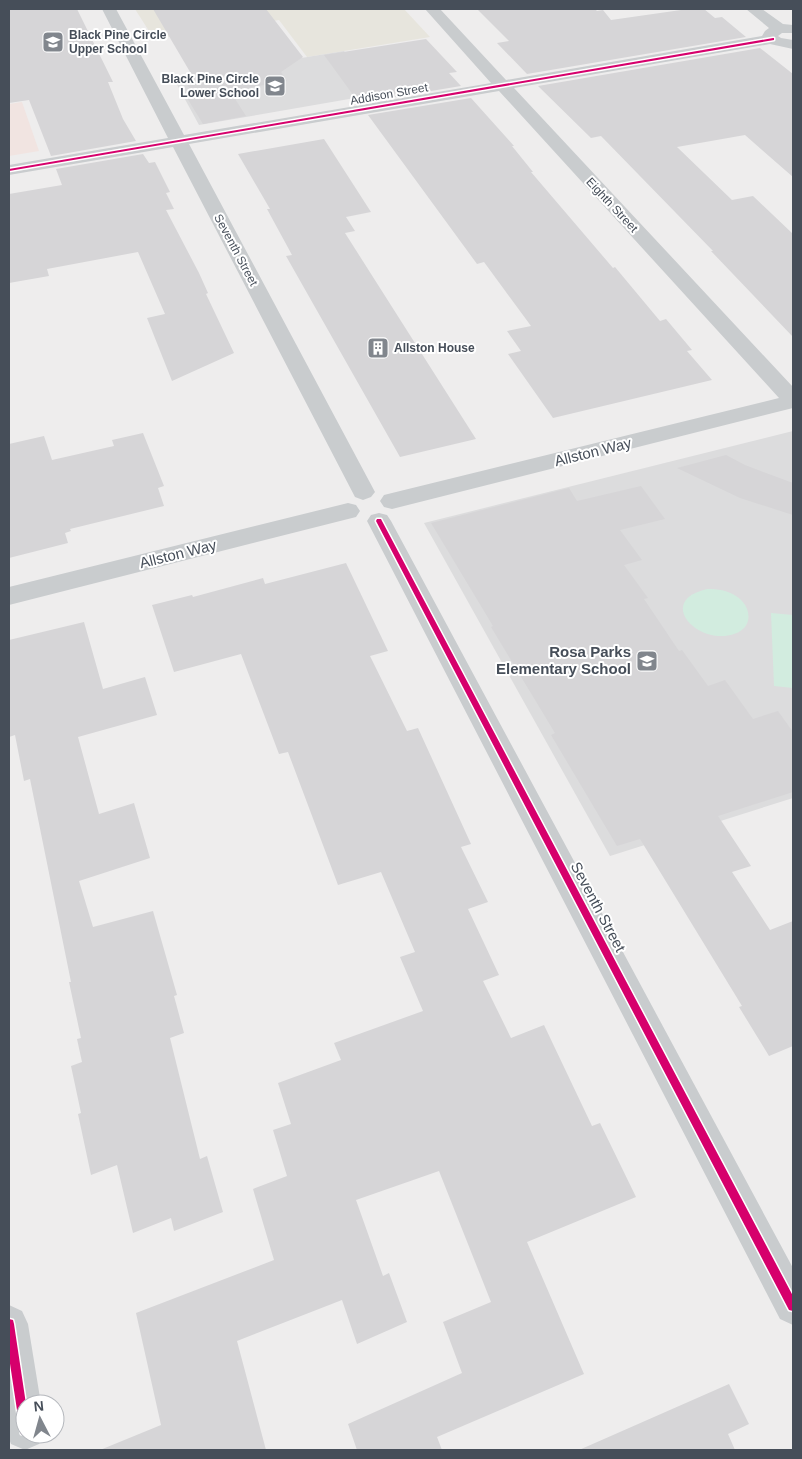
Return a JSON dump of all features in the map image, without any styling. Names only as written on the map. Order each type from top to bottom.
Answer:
[{"type":"street","name":"Seventh Street","points":[[109,9],[363,492]]},
{"type":"street","name":"Eighth Street","points":[[432,9],[793,401]]},
{"type":"street","points":[[753,9],[782,32],[793,44]]},
{"type":"street","name":"Addison Street","points":[[9,170],[502,86],[782,32]]},
{"type":"street","name":"Allston Way","points":[[385,511],[793,401]]},
{"type":"street","points":[[363,492],[380,492],[385,511],[360,521],[352,517],[347,506],[350,500],[363,492]]},
{"type":"street","name":"Allston Way","points":[[9,596],[348,511]]},
{"type":"street","name":"Seventh Street","points":[[385,511],[793,1306]]},
{"type":"street","points":[[9,1324],[20,1394]]},
{"type":"shaded area","points":[[135,9],[404,9],[430,37],[307,57],[279,20],[154,39]]},
{"type":"shaded area","name":"Black Pine Circle Lower School","points":[[344,51],[378,94],[199,125],[174,79]]},
{"type":"shaded area","points":[[22,102],[39,151],[9,156],[9,104]]},
{"type":"shaded area","name":"Rosa Parks Elementary School","points":[[793,431],[793,798],[610,856],[424,523]]},
{"type":"green space","points":[[707,589],[726,591],[741,600],[749,616],[745,627],[734,634],[720,636],[707,634],[696,628],[688,620],[683,612],[684,603],[692,595]]},
{"type":"green space","points":[[771,613],[793,615],[793,688],[774,686]]},
{"type":"building","points":[[9,9],[77,9],[113,82],[108,82],[123,119],[136,141],[51,156],[29,100],[9,103]]},
{"type":"building","points":[[153,9],[266,9],[303,57],[281,72],[287,81],[230,91],[246,116],[203,124],[187,98],[194,96],[183,78],[193,77]]},
{"type":"building","points":[[477,9],[595,9],[597,11],[603,10],[611,20],[688,9],[704,9],[715,18],[722,17],[746,37],[527,74],[497,43],[509,41]]},
{"type":"building","points":[[426,39],[457,72],[449,73],[461,86],[359,103],[324,55]]},
{"type":"building","points":[[760,48],[793,74],[793,177],[745,135],[677,147],[732,200],[753,196],[793,234],[793,337],[711,251],[713,251],[601,136],[591,138],[538,86]]},
{"type":"building","points":[[471,98],[514,146],[512,146],[533,172],[531,172],[613,268],[615,267],[660,321],[666,319],[692,350],[687,351],[712,380],[553,418],[508,354],[521,351],[507,331],[531,326],[484,262],[477,264],[368,115]]},
{"type":"building","name":"Allston House","points":[[324,139],[371,212],[346,217],[355,231],[345,233],[476,439],[400,457],[286,256],[292,255],[267,209],[270,209],[238,154]]},
{"type":"building","points":[[143,154],[149,163],[155,162],[170,192],[166,193],[174,209],[166,210],[199,273],[208,293],[206,294],[234,353],[172,381],[147,318],[165,314],[138,252],[47,269],[49,276],[9,283],[9,194],[62,185],[56,169]]},
{"type":"building","points":[[143,433],[164,486],[158,488],[164,506],[70,529],[71,531],[65,533],[68,543],[9,558],[9,444],[44,436],[52,460],[114,446],[112,440]]},
{"type":"building","points":[[726,455],[745,465],[793,483],[793,515],[740,498],[677,468]]},
{"type":"building","name":"Rosa Parks Elementary School","points":[[641,486],[665,519],[620,530],[642,560],[624,565],[648,598],[644,599],[679,651],[682,650],[708,686],[725,680],[753,719],[778,711],[793,732],[793,792],[718,816],[751,866],[732,872],[770,930],[793,921],[793,1046],[769,1056],[739,1007],[742,1006],[640,839],[617,846],[551,735],[555,733],[431,523],[569,488],[577,501]]},
{"type":"building","points":[[346,563],[388,651],[370,656],[407,731],[418,728],[471,844],[461,847],[488,902],[468,909],[499,975],[483,981],[511,1038],[544,1025],[592,1126],[600,1123],[636,1197],[527,1242],[584,1374],[437,1437],[442,1450],[357,1450],[348,1424],[462,1373],[443,1322],[491,1302],[439,1171],[356,1200],[383,1276],[389,1273],[407,1322],[357,1344],[342,1300],[237,1341],[266,1450],[100,1450],[161,1425],[136,1313],[274,1260],[253,1189],[287,1176],[273,1130],[291,1124],[278,1083],[341,1060],[334,1043],[423,1011],[400,957],[415,952],[381,872],[338,885],[288,752],[279,754],[241,654],[174,672],[152,605],[192,595],[193,597],[263,578],[265,584]]},
{"type":"building","points":[[84,622],[103,689],[145,677],[157,715],[78,737],[99,814],[134,803],[150,858],[79,881],[93,927],[153,911],[177,995],[174,996],[184,1033],[170,1038],[200,1159],[207,1156],[223,1212],[174,1231],[171,1218],[133,1233],[117,1165],[91,1175],[78,1114],[81,1113],[71,1066],[82,1062],[77,1039],[81,1038],[69,982],[71,982],[30,779],[24,781],[15,735],[9,737],[9,640]]},
{"type":"building","points":[[729,1384],[749,1424],[728,1434],[735,1450],[579,1450]]},
{"type":"cycle path","points":[[9,170],[773,39]]},
{"type":"cycle path","points":[[379,521],[793,1306]]},
{"type":"cycle path","points":[[9,1324],[20,1394]]},
{"type":"place","name":"Black Pine Circle Upper School","points":[[53,42]]},
{"type":"place","name":"Black Pine Circle Lower School","points":[[275,86]]},
{"type":"place","name":"Allston House","points":[[378,348]]},
{"type":"place","name":"Rosa Parks Elementary School","points":[[647,661]]}]
